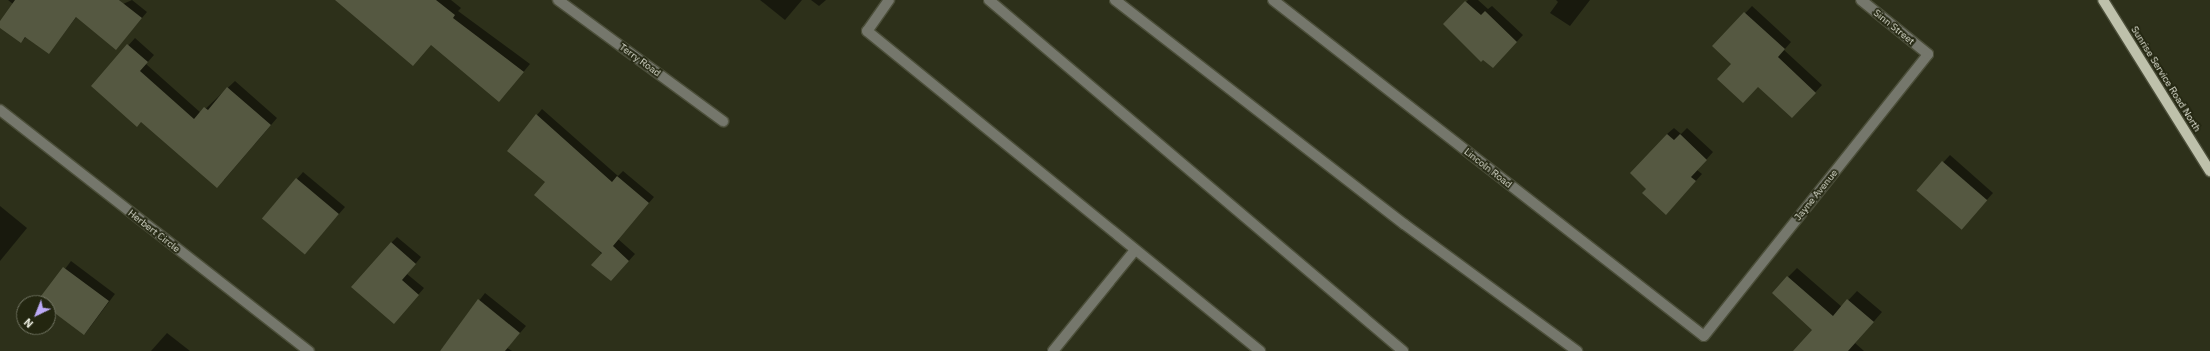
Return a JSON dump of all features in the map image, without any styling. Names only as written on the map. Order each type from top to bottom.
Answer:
[{"type":"main road","name":"Sunrise Service Road North","points":[[2102,0],[2210,171]]},
{"type":"street","name":"Terry Road","points":[[558,0],[722,121]]},
{"type":"street","points":[[889,0],[867,31],[1260,351]]},
{"type":"street","points":[[989,0],[1402,351]]},
{"type":"street","points":[[1115,0],[1404,224],[1576,351]]},
{"type":"street","name":"Lincoln Road","points":[[1273,0],[1704,336]]},
{"type":"street","name":"Sinn Street","points":[[1861,0],[1928,54]]},
{"type":"street","name":"Jayne Avenue","points":[[1704,336],[1928,54]]},
{"type":"street","name":"Herbert Circle","points":[[0,110],[309,351]]},
{"type":"street","points":[[1053,351],[1135,250]]},
{"type":"building","points":[[15,0],[119,0],[142,18],[116,50],[76,17],[49,54],[25,37],[21,43],[0,28],[0,21]]},
{"type":"building","points":[[335,0],[436,0],[455,15],[453,18],[524,72],[499,102],[431,45],[413,66]]},
{"type":"building","points":[[1465,1],[1481,15],[1485,11],[1517,42],[1493,68],[1483,60],[1481,62],[1443,24]]},
{"type":"building","points":[[1744,12],[1785,49],[1778,57],[1816,93],[1792,118],[1758,87],[1743,103],[1717,79],[1731,64],[1712,46]]},
{"type":"building","points":[[127,44],[148,62],[140,71],[194,119],[204,107],[208,110],[227,87],[271,125],[217,188],[141,122],[137,127],[91,86]]},
{"type":"building","points":[[536,114],[612,182],[617,176],[649,203],[613,246],[629,261],[611,281],[591,265],[602,253],[534,195],[545,182],[507,151]]},
{"type":"building","points":[[1667,134],[1674,140],[1680,134],[1707,160],[1691,177],[1696,181],[1666,215],[1642,193],[1646,189],[1630,173]]},
{"type":"building","points":[[1942,161],[1987,200],[1962,230],[1916,190]]},
{"type":"building","points":[[296,178],[339,214],[305,255],[262,219]]},
{"type":"building","points":[[391,242],[416,264],[402,280],[419,295],[394,324],[351,287]]},
{"type":"building","points":[[63,267],[109,301],[84,335],[56,314],[56,295],[42,295]]},
{"type":"building","points":[[1787,276],[1833,316],[1847,299],[1874,322],[1848,351],[1793,351],[1812,330],[1772,293]]},
{"type":"building","points":[[478,299],[520,333],[505,351],[440,351]]}]
